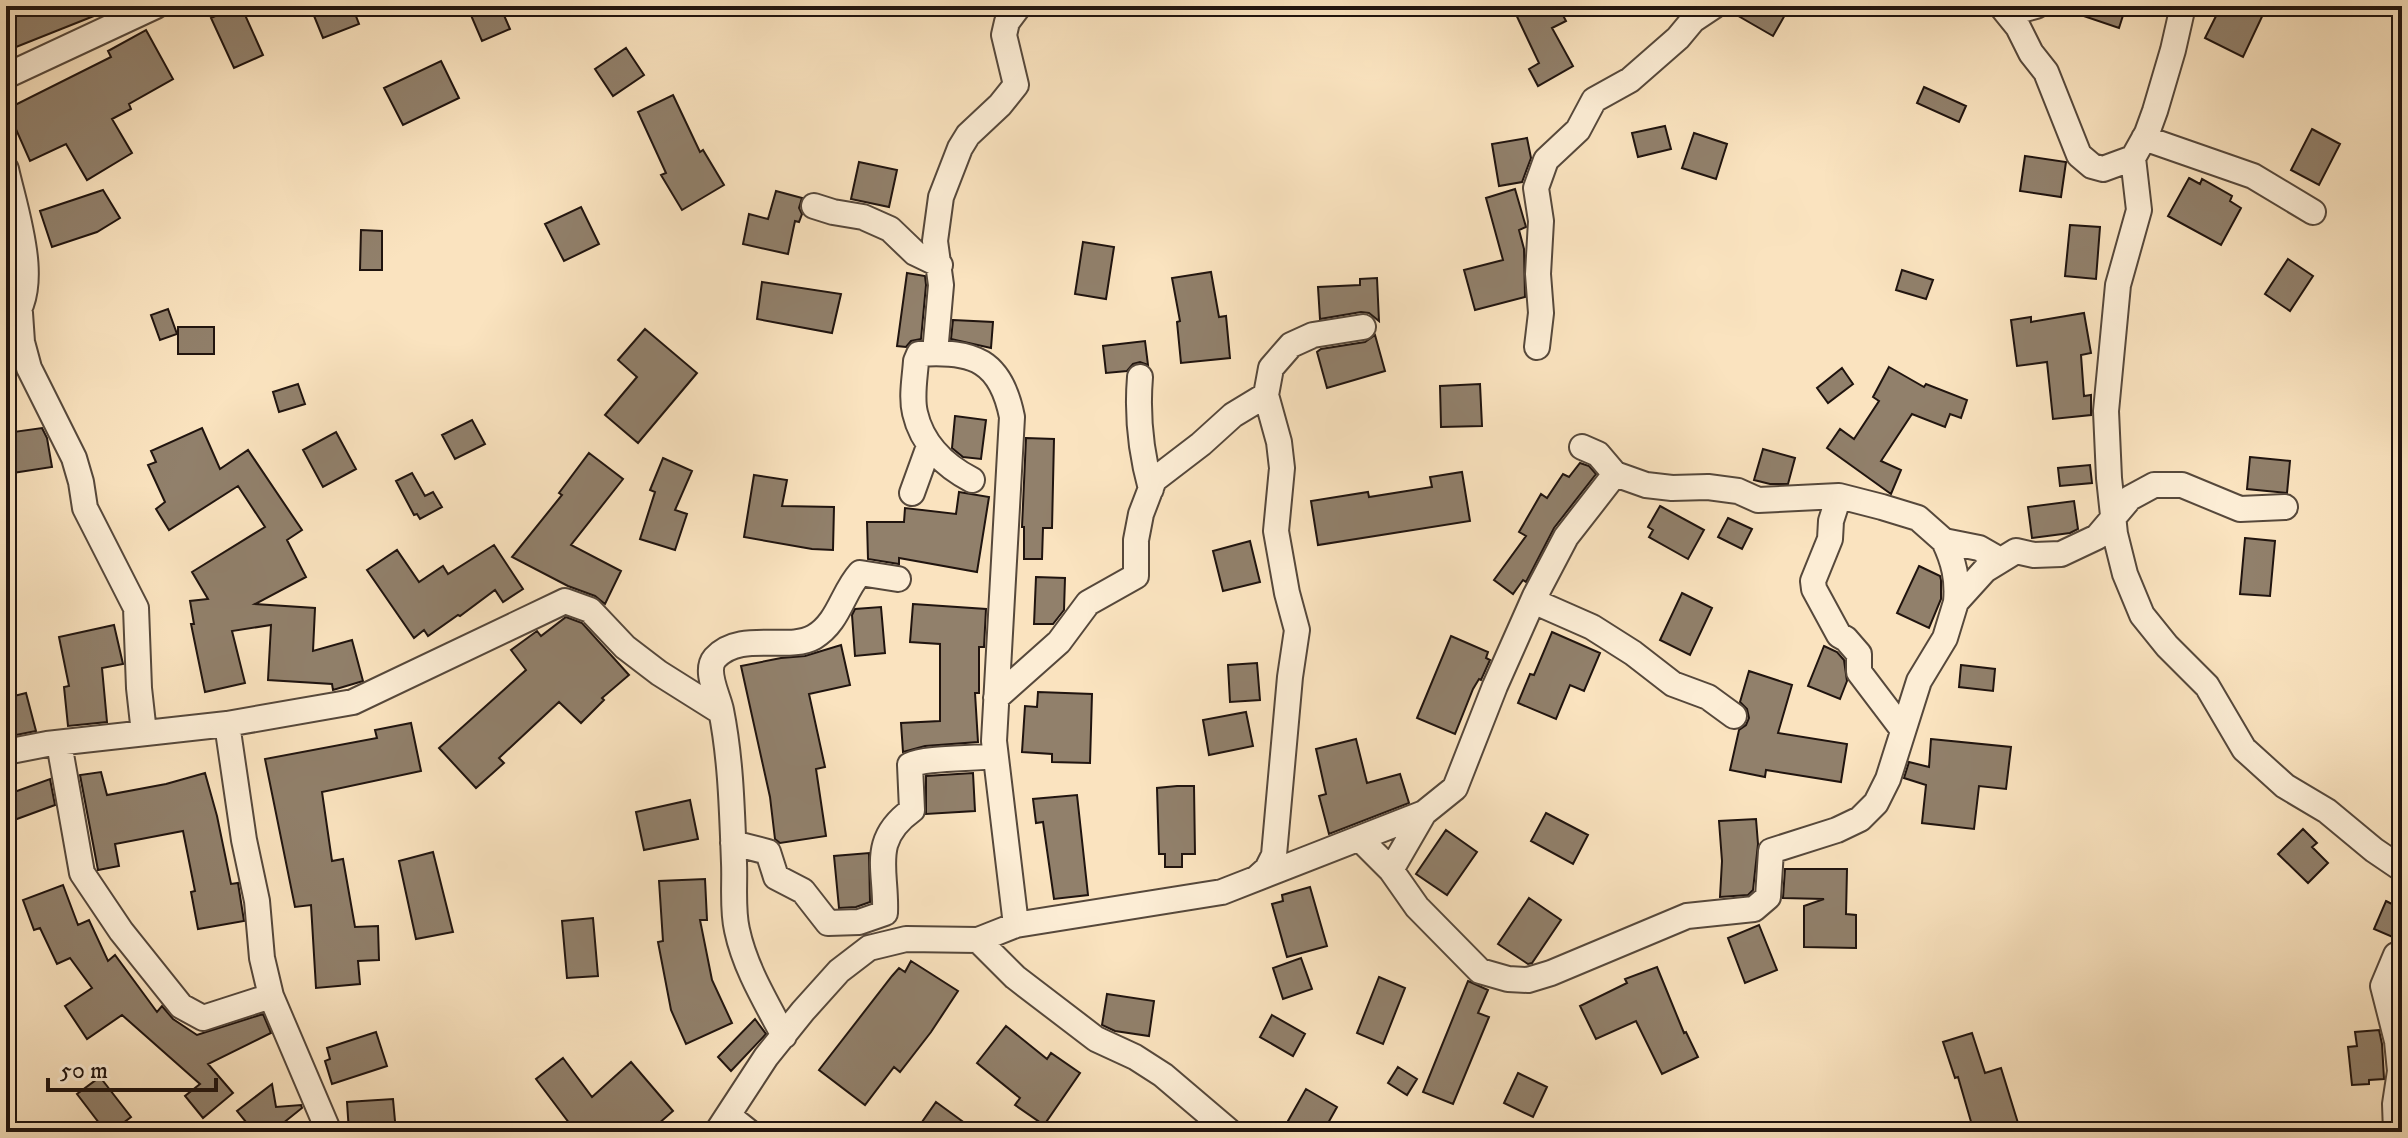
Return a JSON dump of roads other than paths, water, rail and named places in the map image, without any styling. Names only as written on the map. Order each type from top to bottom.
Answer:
[{"type":"street","points":[[6,76],[156,6]]},
{"type":"street","points":[[935,353],[941,285],[935,241],[941,197],[968,135],[1016,85],[1004,35],[1007,22],[1019,6]]},
{"type":"street","points":[[1537,347],[1541,313],[1538,274],[1541,221],[1536,188],[1546,160],[1578,130],[1594,100],[1630,80],[1678,38],[1693,20],[1714,6]]},
{"type":"street","points":[[2003,6],[2014,12],[2045,8]]},
{"type":"street","points":[[2003,6],[2046,72],[2079,155],[2092,166],[2103,169],[2138,148],[2253,176],[2313,212]]},
{"type":"street","points":[[2183,6],[2173,50],[2138,148],[2139,210],[2118,285],[2106,411],[2113,518],[2125,574],[2142,615],[2167,646],[2207,686],[2244,749],[2285,786],[2327,811],[2402,869]]},
{"type":"street","points":[[6,169],[24,242],[24,283],[13,320],[29,368],[74,458],[85,508],[136,608],[144,733]]},
{"type":"street","points":[[814,206],[863,217],[890,229],[915,253],[940,265]]},
{"type":"street","points":[[1257,878],[1267,869],[1274,855],[1297,630],[1276,531],[1282,468],[1279,442],[1266,395],[1271,368],[1291,345],[1313,335],[1363,327]]},
{"type":"street","points":[[972,480],[937,457],[915,413],[916,361],[919,354],[958,355],[986,364],[998,375],[1008,397],[1012,417],[995,756],[1016,925]]},
{"type":"street","points":[[1140,377],[1146,471],[1151,489]]},
{"type":"street","points":[[996,698],[1059,642],[1088,603],[1136,576],[1136,540],[1154,480],[1233,415],[1266,395]]},
{"type":"street","points":[[912,493],[929,446]]},
{"type":"street","points":[[1360,839],[1391,870],[1417,907],[1480,971],[1508,979],[1528,980],[1687,916],[1754,909],[1768,897],[1771,851],[1837,830],[1860,819],[1876,803],[1888,779],[1919,681],[1945,638],[1956,602],[1954,561],[1944,541],[1918,518],[1839,496],[1758,500],[1738,491],[1646,485],[1615,474],[1598,454],[1582,447]]},
{"type":"street","points":[[749,1132],[723,1124],[766,1057],[839,971],[869,948],[906,939],[978,940],[1016,925],[1222,892],[1424,813],[1455,788],[1533,601],[1566,537],[1615,474]]},
{"type":"street","points":[[1956,602],[1985,570],[2016,551],[2034,555],[2061,554],[2097,537],[2130,498],[2154,485],[2182,485],[2240,509],[2285,507]]},
{"type":"street","points":[[1839,496],[1831,521],[1830,539],[1813,581],[1814,589],[1839,635],[1859,654],[1859,672],[1903,730]]},
{"type":"street","points":[[1944,541],[1979,548],[2000,560]]},
{"type":"street","points":[[784,1036],[750,972],[736,928],[729,748],[710,672],[714,659],[731,646],[813,638],[834,618],[849,585],[860,573],[898,579]]},
{"type":"street","points":[[6,752],[227,724],[353,702],[565,601],[590,610],[625,647],[659,673],[721,712]]},
{"type":"street","points":[[1533,601],[1592,627],[1673,684],[1708,697],[1734,716]]},
{"type":"street","points":[[227,724],[244,840],[257,901],[262,958],[271,996],[329,1132]]},
{"type":"street","points":[[59,743],[82,873],[121,931],[181,1006],[203,1018],[271,996]]},
{"type":"street","points":[[733,843],[768,852],[776,877],[803,891],[828,923],[859,922],[885,913],[886,892],[881,861],[887,839],[899,819],[912,810],[910,765],[919,761],[995,756]]},
{"type":"street","points":[[1391,870],[1424,813]]},
{"type":"street","points":[[978,940],[1015,977],[1084,1030],[1163,1075],[1230,1132]]},
{"type":"street","points":[[2396,955],[2383,986],[2397,1041],[2400,1071],[2395,1104],[2396,1132]]}]
